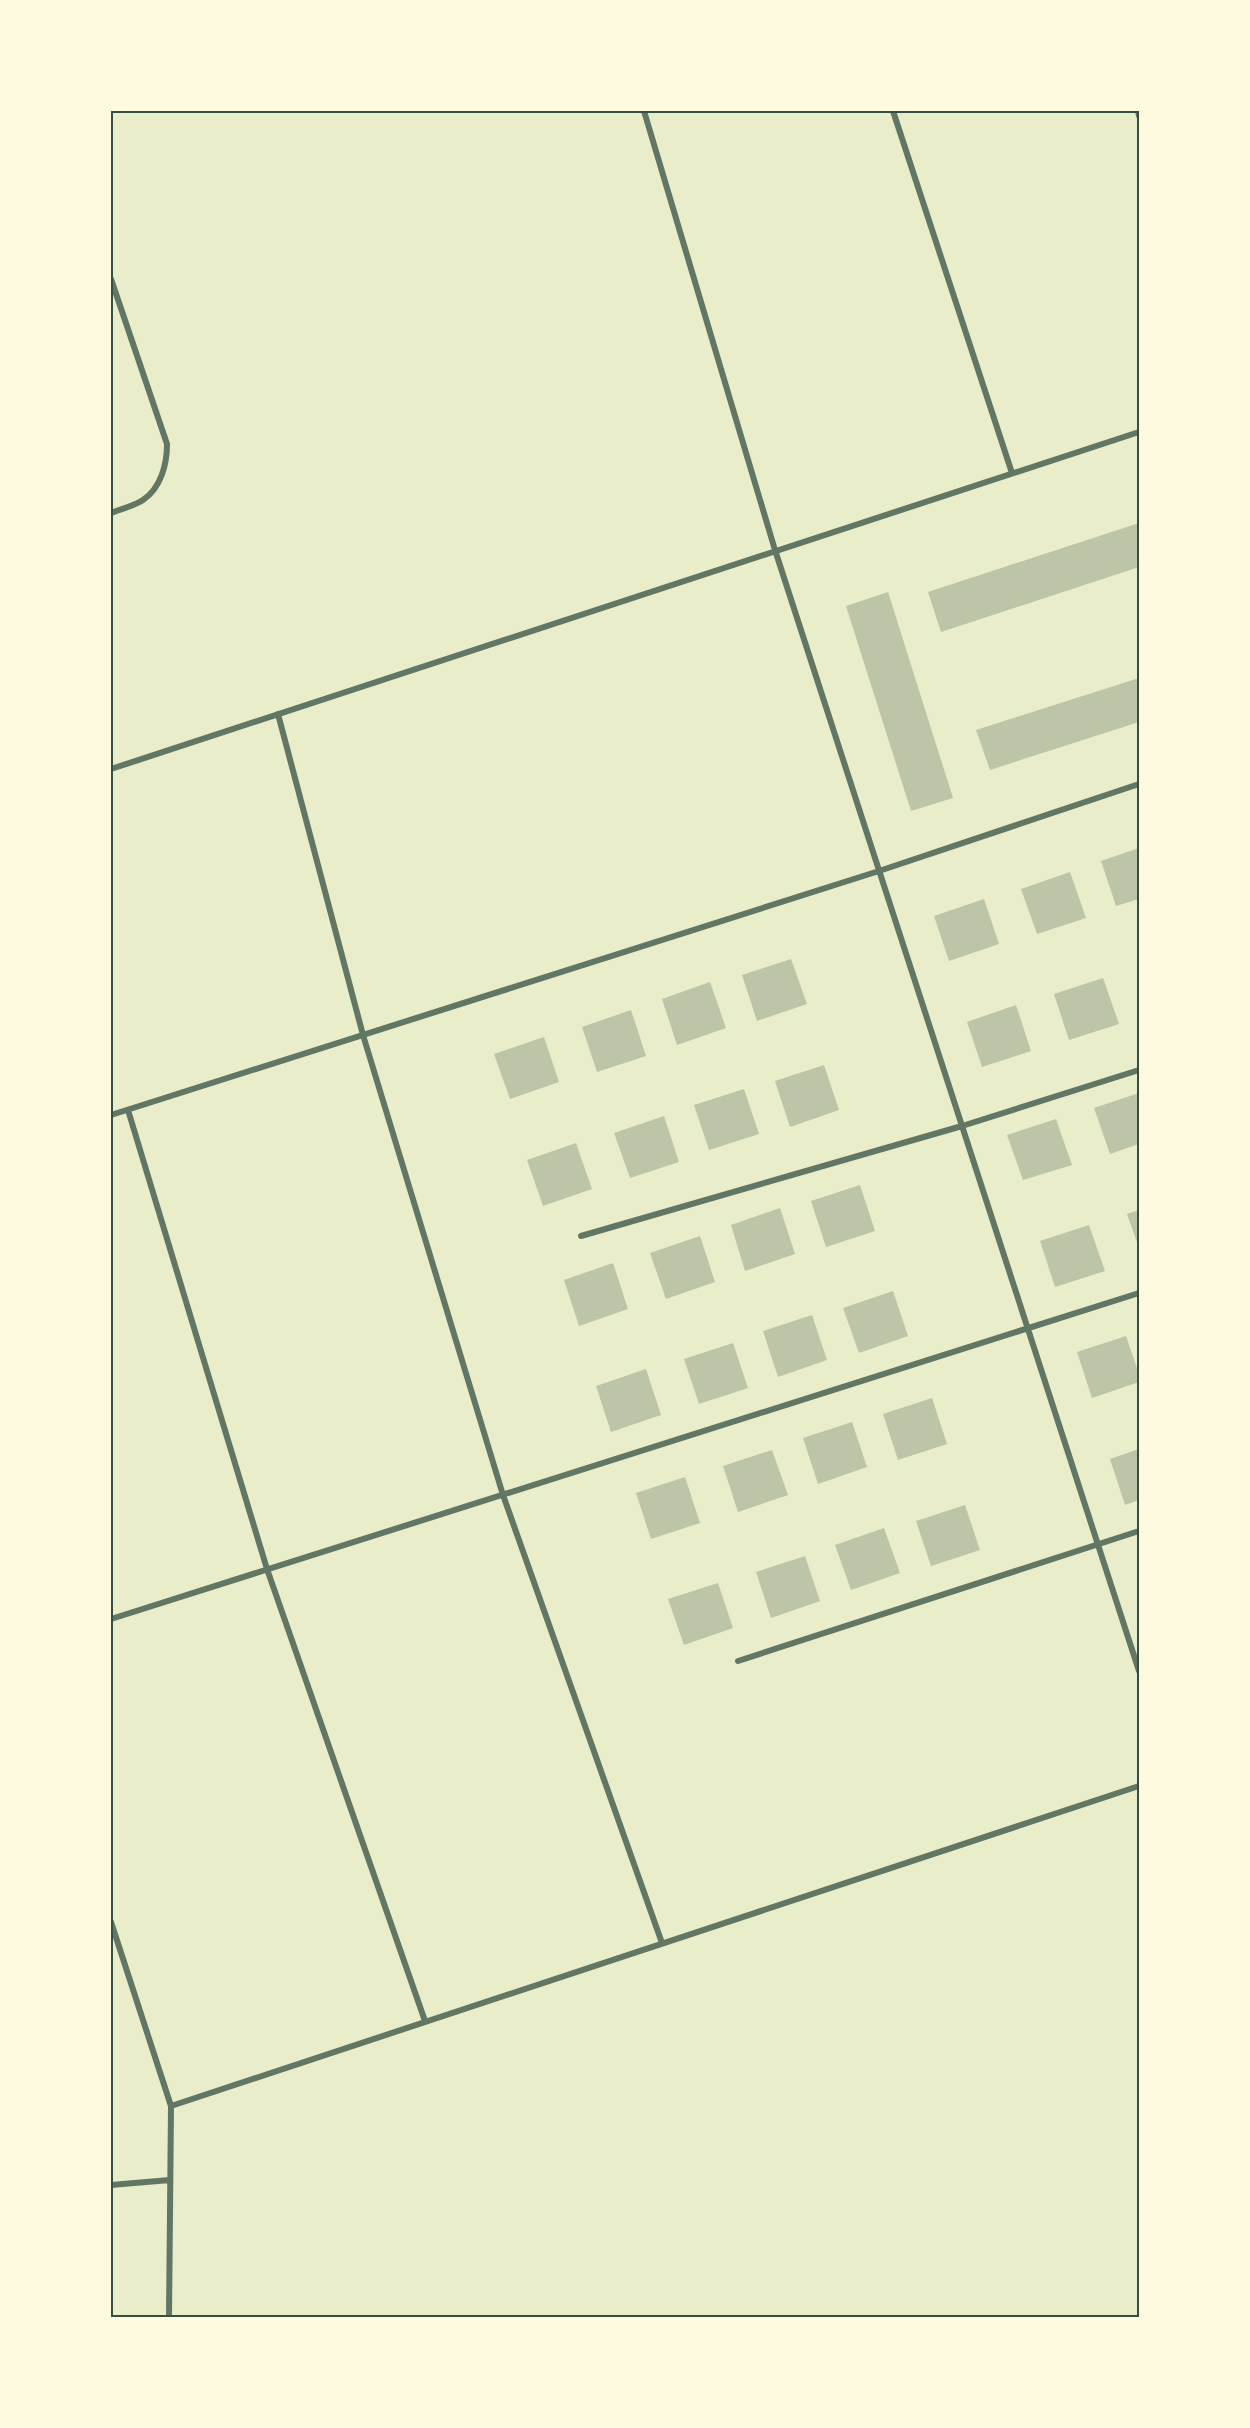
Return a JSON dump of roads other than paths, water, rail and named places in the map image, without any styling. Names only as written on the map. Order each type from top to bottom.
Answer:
[{"type":"street","points":[[644,111],[775,550],[1139,1671]]},
{"type":"street","points":[[893,111],[1012,473]]},
{"type":"street","points":[[1137,111],[1139,116]]},
{"type":"street","points":[[111,279],[167,444],[167,463],[157,484],[143,500],[111,513]]},
{"type":"street","points":[[111,769],[1139,432]]},
{"type":"street","points":[[278,714],[363,1035],[503,1495],[662,1943]]},
{"type":"street","points":[[111,1116],[879,871],[1139,784]]},
{"type":"street","points":[[581,1236],[962,1126],[1139,1070]]},
{"type":"street","points":[[128,1110],[267,1569],[425,2021]]},
{"type":"street","points":[[111,1619],[1139,1293]]},
{"type":"street","points":[[738,1661],[1139,1531]]},
{"type":"street","points":[[171,2106],[1139,1785]]},
{"type":"street","points":[[111,1922],[171,2106],[169,2317]]},
{"type":"street","points":[[111,2185],[170,2180]]}]
